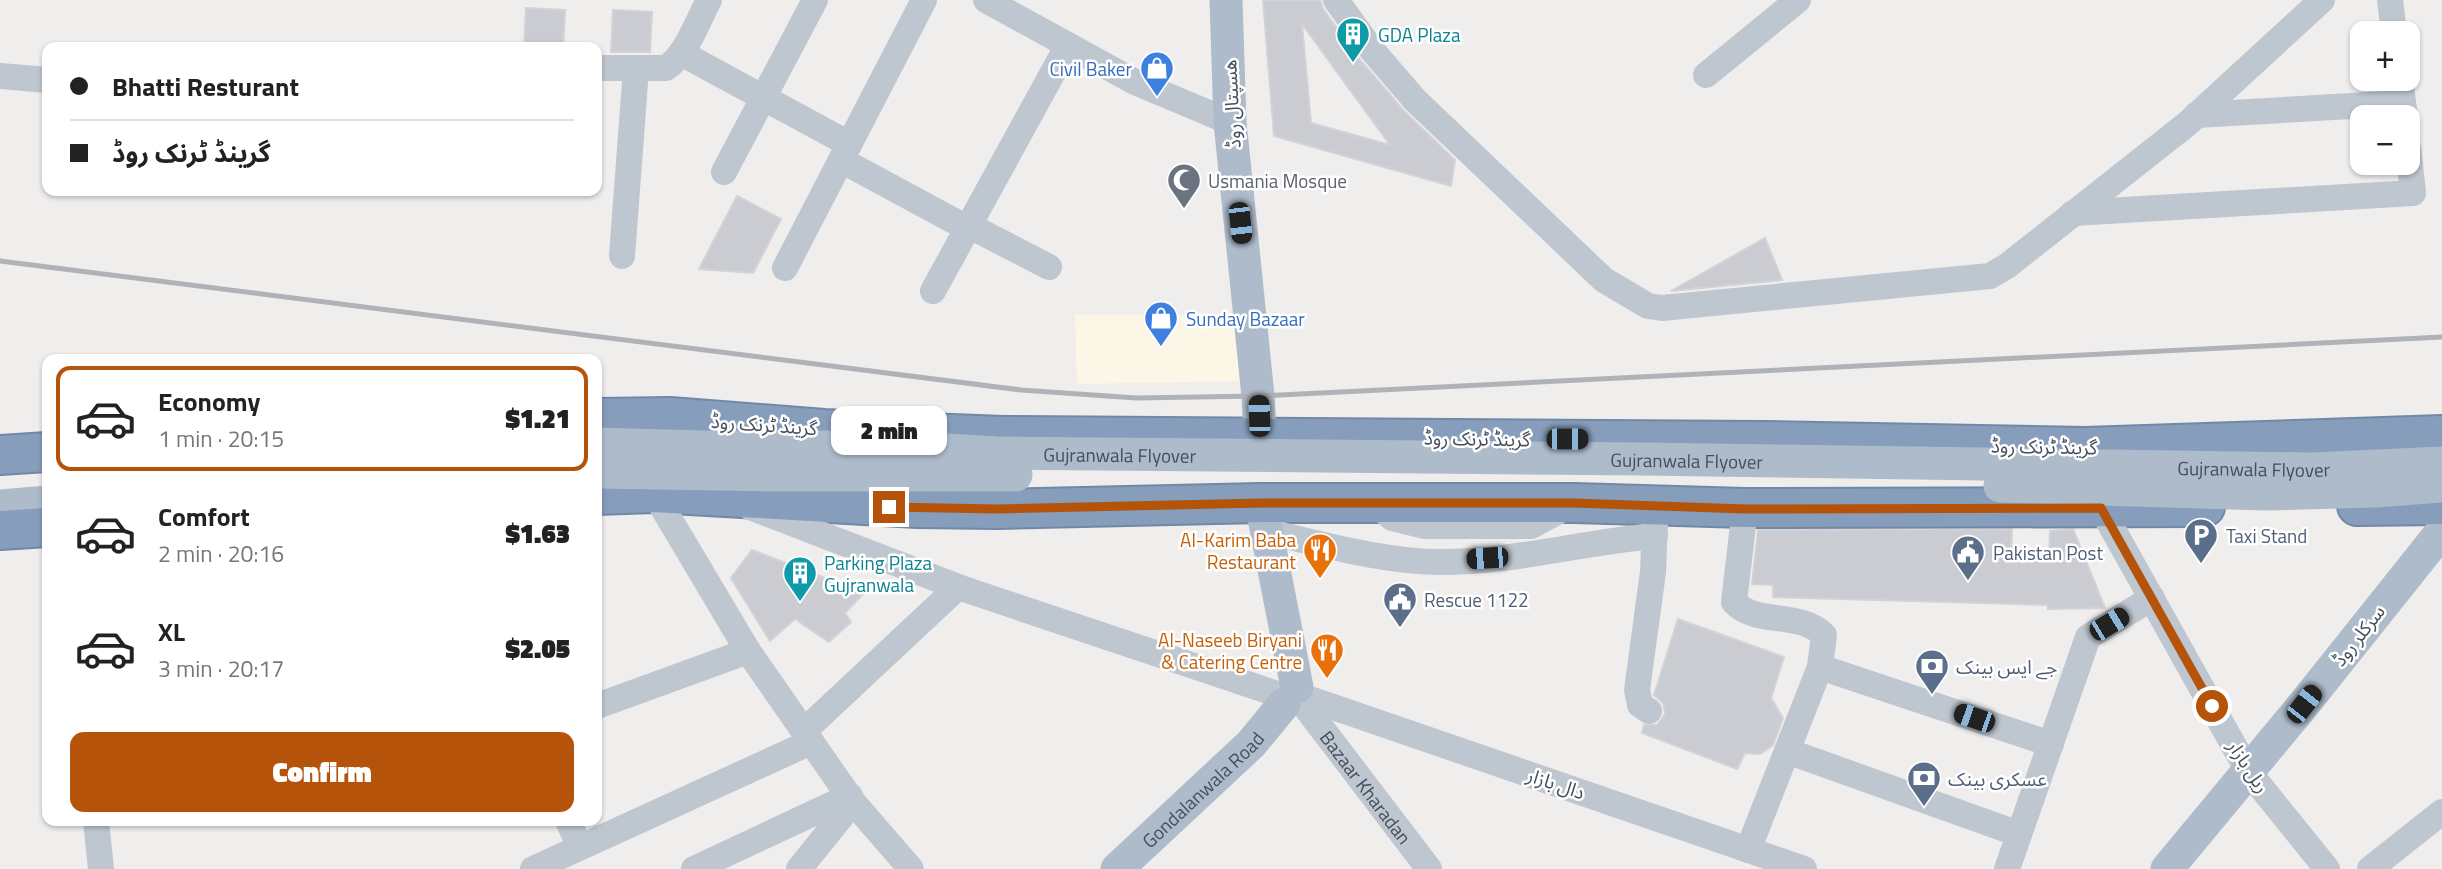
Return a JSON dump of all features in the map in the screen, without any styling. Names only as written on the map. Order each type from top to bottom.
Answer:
[{"type":"highway","name":"گرینڈ ٹرنک روڈ","points":[[602,418],[670,417],[824,429],[1003,436],[1567,439],[2085,447],[2442,435]]},
{"type":"highway","points":[[997,509],[1003,436]]},
{"type":"highway","points":[[1567,439],[1574,503]]},
{"type":"highway","points":[[0,455],[42,452]]},
{"type":"highway","points":[[602,495],[654,493],[917,508],[1265,517],[1377,505],[1574,503],[1655,521],[1745,509],[2442,505]]},
{"type":"highway","points":[[0,530],[42,527]]},
{"type":"main road","name":"ھسپتال روڈ","points":[[1226,0],[1230,122],[1260,436]]},
{"type":"main road","name":"Gujranwala Flyover","points":[[602,444],[897,447],[998,453],[1642,458],[2312,469],[2442,463]]},
{"type":"main road","name":"Gujranwala Flyover","points":[[602,472],[1870,482],[2266,494],[2442,486]]},
{"type":"main road","points":[[0,485],[42,481]]},
{"type":"main road","points":[[0,506],[42,502]]},
{"type":"main road","points":[[1265,517],[1296,700]]},
{"type":"main road","name":"سرکلر روڈ","points":[[2167,869],[2442,531]]},
{"type":"main road","name":"Gondalanwala Road","points":[[1117,869],[1296,700]]},
{"type":"main road","name":"Gondalanwala Road","points":[[1140,869],[1242,771],[1296,700]]},
{"type":"street","points":[[602,68],[666,68],[675,62],[681,53],[709,0]]},
{"type":"street","points":[[724,172],[815,0]]},
{"type":"street","points":[[785,268],[924,0]]},
{"type":"street","points":[[986,0],[1135,82],[1230,122]]},
{"type":"street","points":[[1336,0],[1372,50],[1415,100],[1604,280],[1648,306],[1662,308],[1990,276],[2196,115],[2322,0]]},
{"type":"street","points":[[1706,75],[1798,0]]},
{"type":"street","points":[[2390,0],[2393,21]]},
{"type":"street","points":[[933,291],[1068,45]]},
{"type":"street","points":[[681,53],[764,99],[968,227],[1049,267]]},
{"type":"street","points":[[622,256],[636,69]]},
{"type":"street","points":[[0,76],[42,80]]},
{"type":"street","points":[[2196,115],[2402,100]]},
{"type":"street","points":[[2073,213],[2413,193],[2411,175]]},
{"type":"street","points":[[654,493],[748,651],[851,799],[911,869]]},
{"type":"street","name":"دال بازار","points":[[724,498],[958,587],[1804,869]]},
{"type":"street","name":"ریل بازار","points":[[2101,508],[2248,771],[2327,869]]},
{"type":"street","points":[[1745,509],[1734,602],[1741,610],[1752,614],[1801,621],[1824,635],[1820,667],[1748,849]]},
{"type":"street","points":[[1265,517],[1357,553],[1436,562],[1538,554],[1623,538],[1655,521]]},
{"type":"street","points":[[1649,711],[1640,705],[1637,691],[1653,572],[1655,521]]},
{"type":"street","points":[[533,869],[808,736],[958,587]]},
{"type":"street","points":[[2007,869],[2088,637],[2152,598]]},
{"type":"street","points":[[602,704],[748,651]]},
{"type":"street","points":[[1820,667],[2051,744]]},
{"type":"street","name":"Bazaar Kharadan","points":[[1296,700],[1429,869]]},
{"type":"street","points":[[1787,751],[2019,834]]},
{"type":"street","points":[[694,869],[851,799]]},
{"type":"street","points":[[799,869],[851,799]]},
{"type":"street","points":[[2370,869],[2442,812]]},
{"type":"street","points":[[97,826],[101,869]]},
{"type":"street","points":[[570,826],[580,847]]},
{"type":"shaded area","name":"Sunday Bazaar","points":[[1075,315],[1245,315],[1248,381],[1077,384]]},
{"type":"building","name":"GDA Plaza","points":[[1263,0],[1320,0],[1323,9],[1360,60],[1404,111],[1455,160],[1451,186],[1274,136]],"holes":[[[1302,24],[1390,145],[1311,123]]]},
{"type":"building","points":[[526,8],[565,10],[563,42],[524,42]]},
{"type":"building","points":[[613,10],[652,12],[650,52],[611,52]]},
{"type":"building","points":[[737,196],[781,219],[753,273],[699,269]]},
{"type":"building","points":[[1765,238],[1782,280],[1671,291]]},
{"type":"building","points":[[2012,529],[2011,560],[2049,561],[2050,531],[2073,529],[2105,608],[2048,609],[2048,605],[1773,597],[1773,585],[1752,584],[1758,530]]},
{"type":"building","name":"Parking Plaza Gujranwala","points":[[752,550],[864,593],[845,613],[851,622],[829,642],[795,619],[770,641],[731,578]]},
{"type":"building","points":[[1678,619],[1784,657],[1771,698],[1783,718],[1773,745],[1760,754],[1745,753],[1737,769],[1642,733],[1644,725],[1657,725],[1665,713],[1663,703],[1654,695]]},
{"type":"railway","points":[[0,261],[1021,390],[1136,398],[1258,396],[2442,337]]},
{"type":"place","name":"GDA Plaza","points":[[1353,64]]},
{"type":"place","name":"Civil Baker","points":[[1157,98]]},
{"type":"place","name":"Usmania Mosque","points":[[1184,210]]},
{"type":"place","name":"Sunday Bazaar","points":[[1161,348]]},
{"type":"place","name":"Taxi Stand","points":[[2201,565]]},
{"type":"place","name":"Al-Karim Baba Restaurant","points":[[1320,580]]},
{"type":"place","name":"Pakistan Post","points":[[1968,582]]},
{"type":"place","name":"Parking Plaza Gujranwala","points":[[800,603]]},
{"type":"place","name":"Rescue 1122","points":[[1400,629]]},
{"type":"place","name":"Al-Naseeb Biryani & Catering Centre","points":[[1327,680]]},
{"type":"place","name":"جے ایس بینک","points":[[1932,696]]},
{"type":"place","name":"عسکری بینک","points":[[1924,808]]},
{"type":"route","points":[[889,507],[997,509],[1261,503],[1574,503],[1745,509],[2101,508],[2212,706]]}]
